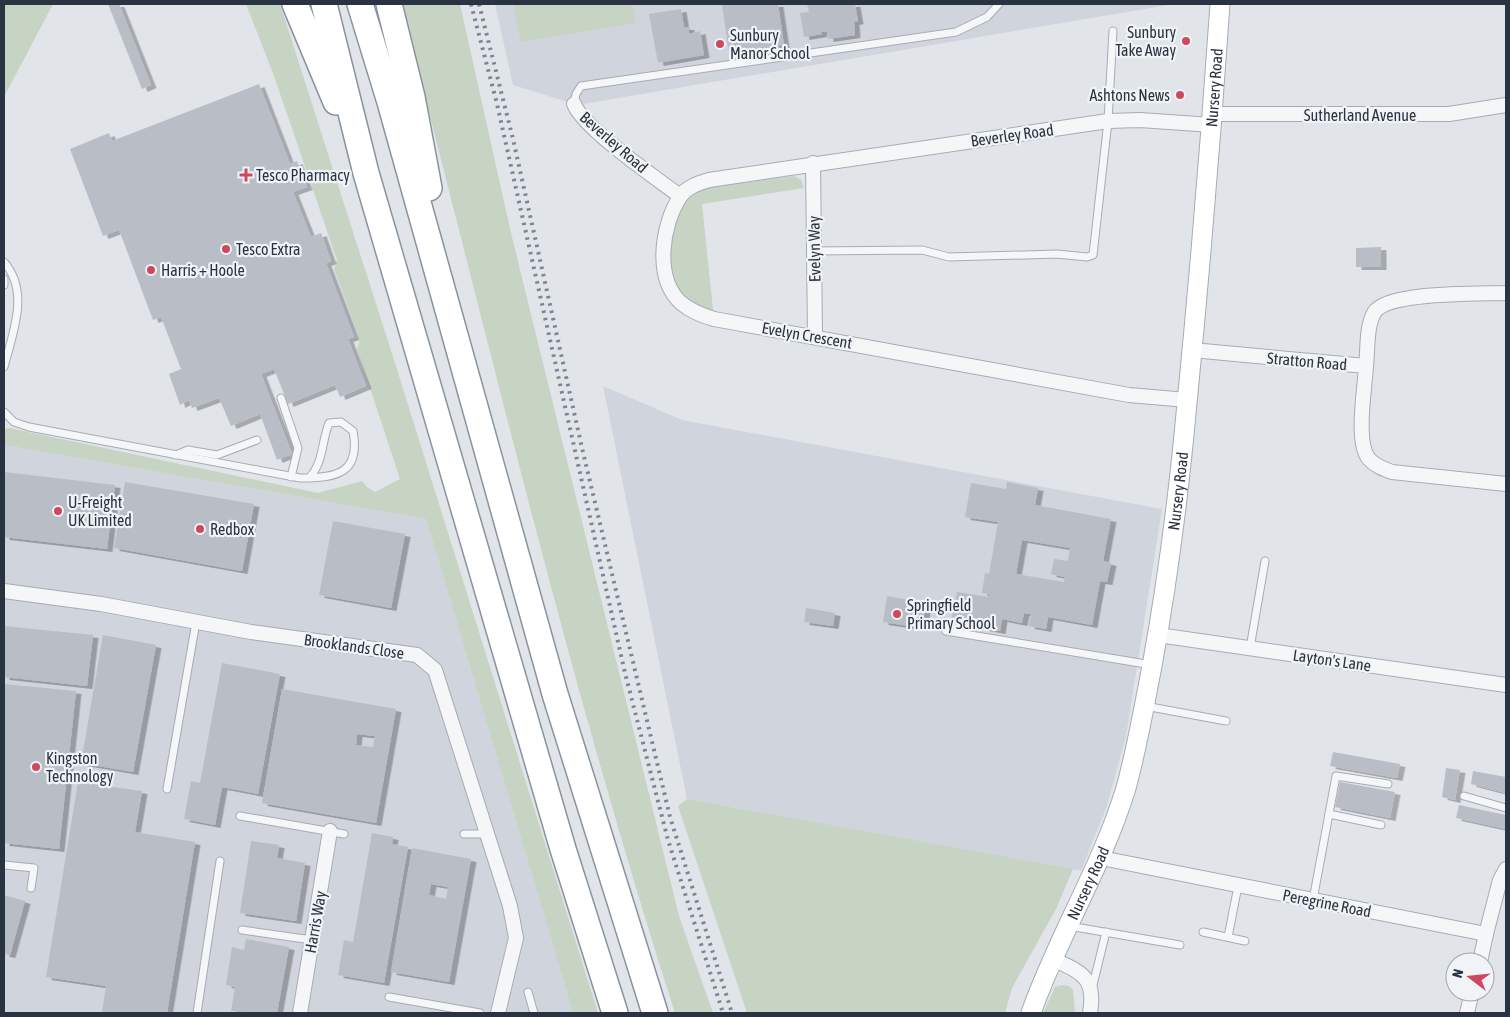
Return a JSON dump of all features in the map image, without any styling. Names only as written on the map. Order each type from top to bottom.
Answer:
[{"type":"highway","points":[[295,4],[366,173]]},
{"type":"highway","points":[[324,4],[366,173],[554,820],[615,1013]]},
{"type":"highway","points":[[360,4],[555,694],[654,1013]]},
{"type":"highway","points":[[389,4],[412,97],[461,357]]},
{"type":"street","name":"Nursery Road","points":[[1031,1013],[1053,959],[1101,858],[1126,787],[1145,706],[1176,516],[1212,120],[1220,4]]},
{"type":"street","name":"Beverley Road","points":[[574,104],[577,112],[613,144],[680,196]]},
{"type":"street","name":"Sutherland Avenue","points":[[1212,120],[1450,114],[1506,105]]},
{"type":"street","name":"Beverley Road","points":[[813,163],[1108,121],[1212,120]]},
{"type":"street","points":[[680,196],[694,184],[709,180],[813,163]]},
{"type":"street","name":"Evelyn Way","points":[[813,163],[815,335]]},
{"type":"street","name":"Evelyn Crescent","points":[[680,196],[667,229],[663,247],[663,266],[668,283],[679,301],[695,313],[714,319],[815,335],[1129,395],[1187,400]]},
{"type":"street","points":[[1366,366],[1374,312],[1384,304],[1408,297],[1506,293]]},
{"type":"street","name":"Stratton Road","points":[[1192,350],[1366,366],[1362,446],[1368,459],[1379,468],[1392,472],[1506,484]]},
{"type":"street","name":"Brooklands Close","points":[[4,591],[101,604],[251,632],[417,655],[435,670],[510,906],[516,938],[498,1013]]},
{"type":"street","name":"Layton's Lane","points":[[1158,635],[1506,685]]},
{"type":"street","name":"Harris Way","points":[[300,1013],[330,831]]},
{"type":"street","name":"Peregrine Road","points":[[1101,858],[1486,934]]},
{"type":"street","points":[[1482,952],[1500,880],[1506,869]]},
{"type":"street","points":[[1053,959],[1078,971],[1088,981],[1092,989],[1090,1013]]},
{"type":"lane","points":[[574,104],[576,94],[581,86],[805,52],[956,32],[988,17],[999,4]]},
{"type":"lane","points":[[814,251],[922,250],[957,257],[1057,254],[1087,257],[1093,255],[1108,121],[1113,32]]},
{"type":"lane","points":[[4,262],[12,271],[18,286],[19,305],[4,367]]},
{"type":"lane","points":[[4,279],[4,285]]},
{"type":"lane","points":[[281,398],[298,448],[291,477]]},
{"type":"lane","points":[[4,412],[14,422],[29,427],[291,477],[309,478],[338,475],[352,462],[356,446],[353,430],[341,422],[329,423],[323,439],[323,450],[318,468],[309,478]]},
{"type":"lane","points":[[176,455],[188,450],[217,455],[257,440]]},
{"type":"lane","points":[[1250,648],[1265,561]]},
{"type":"lane","points":[[167,789],[196,622]]},
{"type":"lane","points":[[946,631],[1152,666]]},
{"type":"lane","points":[[1145,706],[1226,721]]},
{"type":"lane","points":[[1313,900],[1336,776],[1388,784]]},
{"type":"lane","points":[[1464,796],[1506,808]]},
{"type":"lane","points":[[1328,814],[1381,825]]},
{"type":"lane","points":[[240,816],[344,834]]},
{"type":"lane","points":[[464,834],[487,834]]},
{"type":"lane","points":[[197,1013],[220,861]]},
{"type":"lane","points":[[4,865],[34,868],[31,888]]},
{"type":"lane","points":[[1228,937],[1238,886]]},
{"type":"lane","points":[[1069,926],[1180,945]]},
{"type":"lane","points":[[242,930],[312,940]]},
{"type":"lane","points":[[1092,989],[1106,932]]},
{"type":"lane","points":[[1203,932],[1245,941]]},
{"type":"lane","points":[[528,992],[534,1013]]},
{"type":"lane","points":[[389,997],[480,1013]]},
{"type":"shaded area","name":"Sunbury Manor School","points":[[495,4],[1174,4],[574,104],[513,85]]},
{"type":"shaded area","name":"Springfield Primary School","points":[[603,386],[682,420],[1162,509],[1126,736],[1107,806],[1081,871],[687,799]]},
{"type":"shaded area","points":[[4,445],[426,519],[573,1013],[4,1013]]},
{"type":"green space","points":[[4,4],[53,4],[4,97]]},
{"type":"green space","points":[[246,4],[280,4],[395,363],[598,1013],[573,1013],[426,519],[4,445],[4,429],[9,428],[318,493],[362,481],[375,492],[400,479],[357,349],[360,340],[334,269],[337,260],[274,76]]},
{"type":"green space","points":[[401,4],[460,4],[511,233],[679,916],[713,1013],[675,1013],[636,888],[564,637]]},
{"type":"green space","points":[[513,4],[632,4],[636,23],[521,42]]},
{"type":"green space","points":[[794,176],[801,180],[804,188],[702,204],[714,319],[679,301],[663,266],[680,196],[709,187]]},
{"type":"green space","points":[[687,799],[1073,869],[1056,909],[1012,988],[1005,1013],[747,1013],[678,806]]},
{"type":"green space","points":[[1069,986],[1073,990],[1075,1013],[1043,1013],[1055,987]]},
{"type":"building","points":[[108,4],[119,4],[151,85],[142,89]]},
{"type":"building","points":[[778,4],[784,45],[729,53],[722,5]]},
{"type":"building","points":[[807,4],[855,4],[858,21],[854,22],[855,35],[828,39],[827,32],[821,32],[822,34],[804,37],[800,13],[809,12]]},
{"type":"building","points":[[681,9],[684,27],[689,27],[689,34],[700,31],[704,55],[658,63],[649,14]]},
{"type":"building","name":"Tesco Extra","points":[[259,84],[290,164],[297,161],[307,187],[293,192],[311,237],[321,233],[331,261],[326,263],[354,337],[348,339],[366,386],[340,397],[335,385],[288,404],[274,369],[261,374],[292,454],[277,460],[260,414],[231,426],[219,398],[192,408],[189,400],[180,405],[169,374],[181,369],[161,317],[153,320],[119,230],[103,236],[70,149],[109,133],[112,141]]},
{"type":"building","points":[[1381,247],[1381,267],[1356,267],[1356,248]]},
{"type":"building","points":[[4,472],[115,485],[107,549],[4,537]]},
{"type":"building","points":[[125,482],[254,504],[242,571],[114,548]]},
{"type":"building","points":[[1007,482],[1038,488],[1035,505],[1111,519],[1103,561],[1111,563],[1107,582],[1100,581],[1092,625],[1048,617],[1046,629],[1029,626],[1031,614],[1024,613],[1022,623],[1002,619],[1000,631],[951,622],[957,592],[989,597],[989,594],[982,593],[985,573],[989,574],[998,522],[965,517],[971,483],[1006,489]],"holes":[[[1022,540],[1070,548],[1068,561],[1054,559],[1051,574],[1065,577],[1064,582],[1016,574]]]},
{"type":"building","points":[[333,521],[405,534],[391,608],[319,595]]},
{"type":"building","points":[[887,596],[926,603],[922,628],[883,622]]},
{"type":"building","points":[[806,608],[835,613],[833,626],[804,622]]},
{"type":"building","points":[[4,626],[93,635],[87,686],[4,677]]},
{"type":"building","points":[[103,635],[156,645],[133,772],[81,763]]},
{"type":"building","points":[[222,663],[280,674],[258,794],[222,787],[215,825],[184,819],[191,781],[200,783]]},
{"type":"building","name":"Kingston Technology","points":[[4,684],[76,691],[59,849],[4,843]]},
{"type":"building","points":[[282,689],[396,709],[376,823],[262,803]],"holes":[[[357,734],[375,736],[373,747],[356,745]]]},
{"type":"building","points":[[1333,752],[1400,764],[1397,778],[1330,766]]},
{"type":"building","points":[[1446,768],[1460,770],[1455,800],[1442,797]]},
{"type":"building","points":[[1473,771],[1506,777],[1506,793],[1471,784]]},
{"type":"building","points":[[78,782],[142,791],[135,832],[195,842],[167,1013],[102,1013],[106,986],[46,977]]},
{"type":"building","points":[[1340,782],[1395,792],[1390,818],[1335,807]]},
{"type":"building","points":[[1459,805],[1506,815],[1506,829],[1456,818]]},
{"type":"building","points":[[372,833],[393,837],[392,844],[408,847],[384,983],[338,975],[344,940],[353,942]]},
{"type":"building","points":[[251,841],[279,845],[277,858],[305,863],[296,921],[240,913]]},
{"type":"building","points":[[412,848],[471,859],[449,982],[391,972]],"holes":[[[431,884],[448,887],[446,899],[429,895]]]},
{"type":"building","points":[[4,895],[25,901],[10,955],[4,954]]},
{"type":"building","points":[[246,939],[289,947],[277,1013],[231,1011],[235,987],[226,985],[232,947],[244,950]]},
{"type":"railway","points":[[471,4],[497,104],[625,673],[668,840],[723,1013]]},
{"type":"railway","points":[[479,4],[513,139],[582,448],[670,817],[732,1013]]},
{"type":"place","name":"Sunbury Take Away","points":[[1186,41]]},
{"type":"place","name":"Sunbury Manor School","points":[[720,44]]},
{"type":"place","name":"Ashtons News","points":[[1180,95]]},
{"type":"place","name":"Tesco Pharmacy","points":[[246,175]]},
{"type":"place","name":"Tesco Extra","points":[[226,249]]},
{"type":"place","name":"Harris + Hoole","points":[[151,270]]},
{"type":"place","name":"U-Freight UK Limited","points":[[58,511]]},
{"type":"place","name":"Redbox","points":[[200,529]]},
{"type":"place","name":"Springfield Primary School","points":[[897,614]]},
{"type":"place","name":"Kingston Technology","points":[[36,767]]}]
